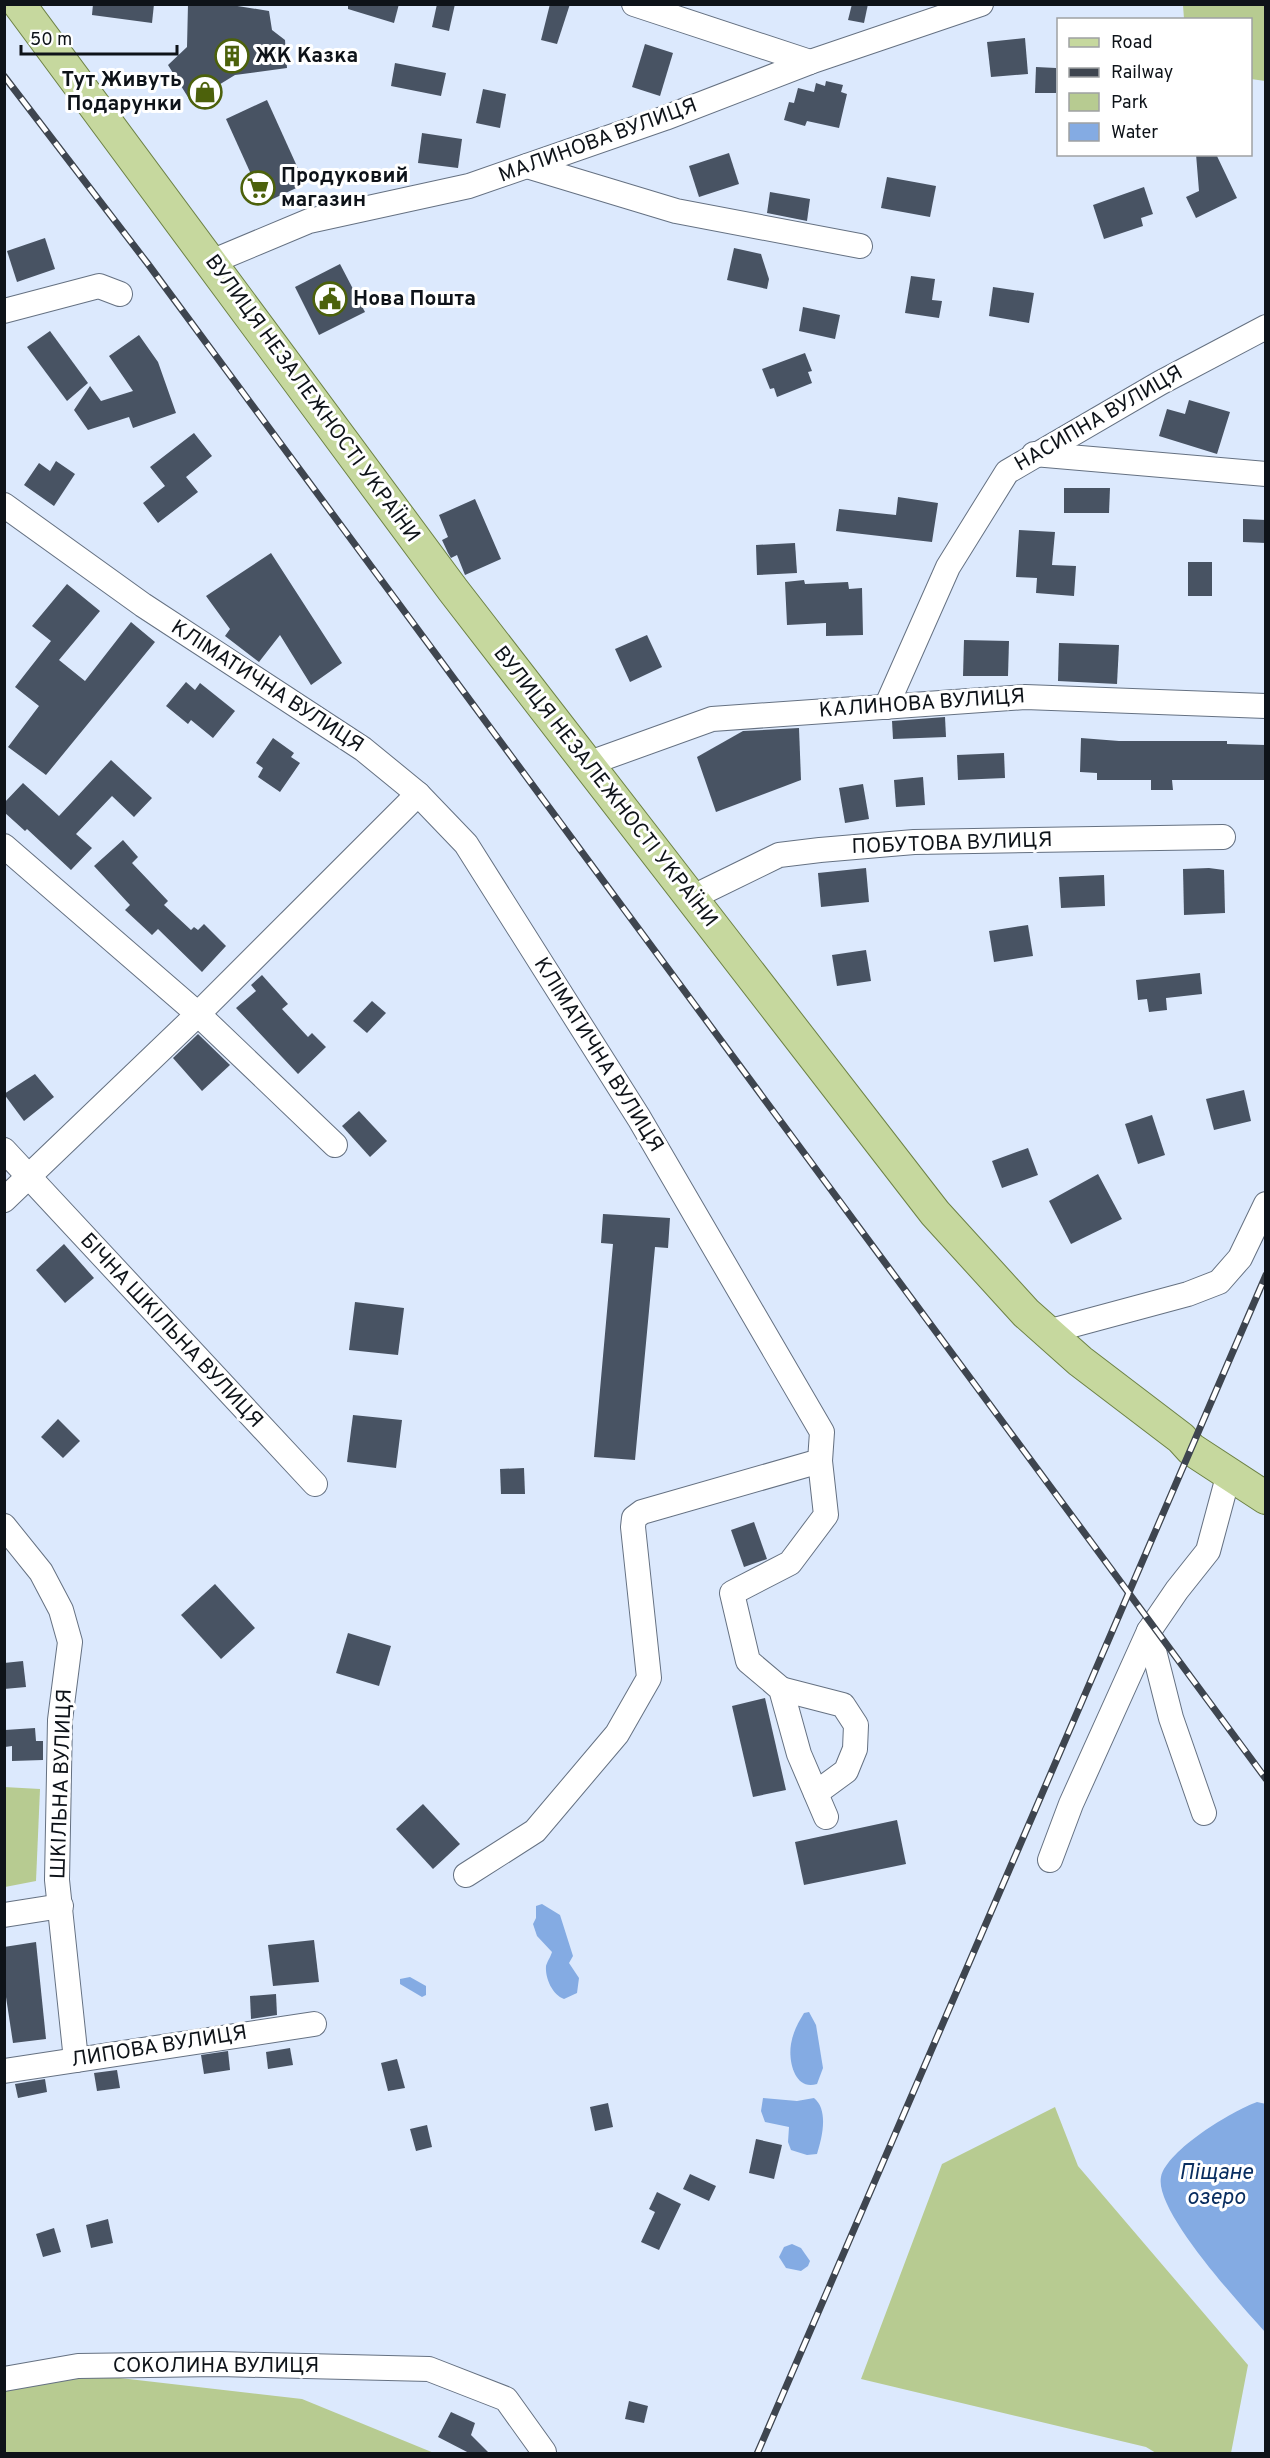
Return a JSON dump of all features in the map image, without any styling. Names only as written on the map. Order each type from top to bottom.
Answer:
[{"type":"main road","name":"ВУЛИЦЯ НЕЗАЛЕЖНОСТІ УКРАЇНИ","points":[[19,4],[453,590],[935,1213],[1026,1313],[1080,1362],[1181,1438],[1191,1449],[1266,1498]]},
{"type":"street","points":[[634,4],[810,62]]},
{"type":"street","name":"МАЛИНОВА ВУЛИЦЯ","points":[[211,262],[309,222],[469,186],[665,118],[810,62],[981,4]]},
{"type":"street","points":[[527,166],[676,211],[860,246]]},
{"type":"street","points":[[4,311],[99,286],[120,294]]},
{"type":"street","name":"НАСИПНА ВУЛИЦЯ","points":[[886,707],[948,567],[1007,472],[1034,454],[1160,383],[1266,327]]},
{"type":"street","points":[[1034,454],[1266,474]]},
{"type":"street","name":"КЛІМАТИЧНА ВУЛИЦЯ","points":[[4,505],[142,605],[363,749],[418,794],[466,844],[639,1118],[822,1432],[820,1461],[826,1515],[790,1563],[732,1593],[748,1661],[781,1689]]},
{"type":"street","name":"КАЛИНОВА ВУЛИЦЯ","points":[[587,764],[712,718],[1026,697],[1266,706]]},
{"type":"street","points":[[4,1200],[198,1014],[418,794]]},
{"type":"street","name":"ПОБУТОВА ВУЛИЦЯ","points":[[691,898],[778,855],[820,849],[914,842],[1222,837]]},
{"type":"street","points":[[4,846],[198,1014],[335,1145]]},
{"type":"street","name":"БІЧНА ШКІЛЬНА ВУЛИЦЯ","points":[[4,1150],[315,1484]]},
{"type":"street","points":[[1047,1332],[1188,1294],[1219,1282],[1240,1258],[1266,1204]]},
{"type":"street","points":[[466,1875],[535,1831],[617,1734],[649,1678],[633,1527],[634,1518],[642,1512],[820,1461]]},
{"type":"street","points":[[1050,1860],[1071,1804],[1149,1631],[1176,1590],[1208,1551],[1229,1473]]},
{"type":"street","name":"ШКІЛЬНА ВУЛИЦЯ","points":[[4,1526],[41,1572],[61,1610],[70,1642],[60,1720],[57,1880],[76,2060]]},
{"type":"street","points":[[1149,1631],[1171,1718],[1204,1813]]},
{"type":"street","points":[[816,1793],[846,1771],[855,1749],[856,1725],[843,1705],[781,1689],[799,1754],[826,1817]]},
{"type":"street","points":[[4,1915],[61,1906]]},
{"type":"street","name":"ЛИПОВА ВУЛИЦЯ","points":[[4,2071],[314,2024]]},
{"type":"street","name":"СОКОЛИНА ВУЛИЦЯ","points":[[4,2379],[89,2366],[219,2364],[429,2369],[506,2399],[544,2452]]},
{"type":"green space","points":[[1183,5],[1265,5],[1265,81],[1252,79],[1252,18],[1184,18]]},
{"type":"green space","points":[[4,1787],[40,1789],[36,1881],[5,1887]]},
{"type":"green space","points":[[1055,2107],[1078,2166],[1248,2365],[1231,2453],[1156,2453],[1146,2447],[861,2379],[942,2164]]},
{"type":"green space","points":[[94,2375],[302,2399],[434,2453],[5,2454],[5,2390]]},
{"type":"water","points":[[542,1904],[560,1915],[573,1956],[569,1963],[579,1978],[577,1993],[564,1999],[556,1994],[548,1981],[546,1966],[552,1952],[537,1936],[533,1924],[536,1918],[536,1906]]},
{"type":"water","points":[[410,1977],[426,1986],[426,1995],[422,1997],[400,1984],[400,1979]]},
{"type":"water","points":[[809,2012],[816,2025],[823,2068],[817,2084],[809,2085],[798,2079],[792,2066],[790,2051],[796,2028],[804,2013]]},
{"type":"water","points":[[763,2098],[797,2101],[814,2098],[819,2103],[823,2124],[817,2154],[807,2155],[791,2150],[788,2142],[789,2127],[765,2122],[761,2111]]},
{"type":"water","name":"Піщане озеро","points":[[1257,2102],[1266,2104],[1265,2332],[1202,2258],[1185,2234],[1171,2212],[1163,2192],[1161,2177],[1166,2166],[1187,2144],[1232,2114]]},
{"type":"water","points":[[792,2244],[801,2248],[810,2261],[808,2266],[801,2271],[786,2268],[779,2257],[784,2247]]},
{"type":"building","points":[[93,4],[154,4],[152,23],[92,15]]},
{"type":"building","name":"ЖК Казка","points":[[188,4],[225,4],[269,11],[272,30],[285,40],[287,68],[235,75],[191,102],[168,65],[187,47]]},
{"type":"building","points":[[348,4],[399,4],[394,23],[348,9]]},
{"type":"building","points":[[437,4],[455,4],[449,31],[432,27]]},
{"type":"building","points":[[550,4],[570,4],[557,44],[541,40]]},
{"type":"building","points":[[852,4],[868,4],[864,23],[848,20]]},
{"type":"building","points":[[1025,38],[1028,74],[991,77],[987,42]]},
{"type":"building","points":[[645,44],[673,53],[660,96],[632,87]]},
{"type":"building","points":[[395,63],[446,73],[441,96],[391,86]]},
{"type":"building","points":[[1036,67],[1056,68],[1056,93],[1035,93]]},
{"type":"building","points":[[826,81],[843,85],[841,92],[847,94],[839,128],[807,121],[805,126],[784,120],[789,102],[794,103],[798,88],[814,92],[816,83],[825,86]]},
{"type":"building","points":[[483,89],[506,94],[500,128],[476,123]]},
{"type":"building","points":[[267,100],[305,184],[264,203],[226,119]]},
{"type":"building","points":[[422,133],[462,139],[458,168],[418,163]]},
{"type":"building","points":[[729,153],[739,184],[699,197],[689,166]]},
{"type":"building","points":[[1196,156],[1217,156],[1237,198],[1196,218],[1186,197],[1199,191]]},
{"type":"building","points":[[887,177],[936,186],[930,217],[881,208]]},
{"type":"building","points":[[1144,187],[1153,214],[1141,218],[1143,226],[1104,239],[1093,205]]},
{"type":"building","points":[[770,192],[810,199],[807,221],[767,213]]},
{"type":"building","points":[[45,238],[55,269],[17,282],[7,251]]},
{"type":"building","points":[[734,248],[761,254],[769,279],[767,289],[727,280]]},
{"type":"building","name":"Нова Пошта","points":[[340,264],[365,312],[319,335],[295,287]]},
{"type":"building","points":[[911,276],[935,279],[932,300],[942,301],[939,318],[905,313]]},
{"type":"building","points":[[993,287],[1034,293],[1029,323],[989,316]]},
{"type":"building","points":[[803,307],[840,315],[835,339],[799,331]]},
{"type":"building","points":[[50,331],[88,383],[67,401],[27,347]]},
{"type":"building","points":[[139,335],[158,362],[176,413],[133,428],[129,417],[88,430],[74,410],[90,386],[101,401],[133,391],[109,356]]},
{"type":"building","points":[[805,353],[812,371],[808,372],[812,383],[777,397],[774,388],[770,389],[762,369]]},
{"type":"building","points":[[1189,400],[1230,412],[1217,454],[1159,436],[1167,409],[1185,414]]},
{"type":"building","points":[[194,433],[212,456],[186,477],[198,492],[158,523],[143,503],[165,486],[150,467]]},
{"type":"building","points":[[56,461],[75,474],[54,506],[24,485],[39,463],[50,471]]},
{"type":"building","points":[[1064,488],[1110,488],[1109,513],[1064,513]]},
{"type":"building","points":[[898,497],[938,503],[932,542],[836,531],[839,509],[896,515]]},
{"type":"building","points":[[475,499],[501,559],[465,575],[457,555],[451,558],[442,540],[448,537],[439,515]]},
{"type":"building","points":[[1243,519],[1266,520],[1266,543],[1243,542]]},
{"type":"building","points":[[1019,530],[1055,532],[1052,565],[1076,566],[1074,596],[1036,593],[1037,578],[1016,577]]},
{"type":"building","points":[[795,543],[797,573],[757,575],[756,545]]},
{"type":"building","points":[[271,553],[342,663],[311,685],[280,635],[259,662],[225,636],[230,629],[206,596]]},
{"type":"building","points":[[1188,562],[1212,562],[1212,596],[1188,596]]},
{"type":"building","points":[[804,580],[805,584],[848,582],[849,589],[862,588],[863,635],[826,636],[826,623],[787,625],[785,582]]},
{"type":"building","points":[[67,584],[100,611],[59,660],[85,681],[131,622],[155,642],[46,775],[8,747],[39,706],[15,687],[51,641],[32,626]]},
{"type":"building","points":[[647,635],[662,667],[630,682],[615,649]]},
{"type":"building","points":[[964,640],[1009,641],[1008,676],[963,676]]},
{"type":"building","points":[[1059,643],[1119,645],[1117,684],[1058,681]]},
{"type":"building","points":[[186,682],[195,690],[200,683],[235,711],[213,738],[191,720],[188,724],[166,706]]},
{"type":"building","points":[[945,717],[946,737],[893,739],[892,721]]},
{"type":"building","points":[[799,728],[801,780],[716,812],[697,757],[743,731]]},
{"type":"building","points":[[273,738],[294,753],[291,757],[300,763],[280,792],[258,777],[263,768],[256,763]]},
{"type":"building","points":[[1081,738],[1119,741],[1227,741],[1227,744],[1266,745],[1266,780],[1172,780],[1173,790],[1151,790],[1151,780],[1097,780],[1097,773],[1080,772]]},
{"type":"building","points":[[1004,753],[1005,778],[958,780],[957,755]]},
{"type":"building","points":[[111,760],[152,798],[134,817],[112,796],[76,834],[92,848],[71,870],[27,829],[25,831],[4,812],[4,803],[23,783],[59,816]]},
{"type":"building","points":[[923,777],[925,805],[896,807],[894,780]]},
{"type":"building","points":[[863,784],[869,819],[845,823],[839,788]]},
{"type":"building","points":[[123,840],[138,857],[132,863],[168,901],[164,905],[191,930],[194,927],[198,930],[204,924],[226,946],[202,972],[158,929],[152,935],[125,910],[130,905],[94,866]]},
{"type":"building","points":[[866,868],[869,902],[821,907],[818,873]]},
{"type":"building","points":[[1183,869],[1224,870],[1225,913],[1184,915]]},
{"type":"building","points":[[1104,875],[1105,906],[1061,908],[1059,877]]},
{"type":"building","points":[[1028,925],[1033,956],[994,962],[989,931]]},
{"type":"building","points":[[866,950],[871,981],[837,986],[832,955]]},
{"type":"building","points":[[1200,973],[1202,994],[1166,998],[1167,1010],[1149,1012],[1147,999],[1138,1000],[1136,980]]},
{"type":"building","points":[[262,975],[288,1004],[282,1009],[308,1037],[312,1033],[326,1047],[298,1074],[236,1008],[256,991],[251,985]]},
{"type":"building","points":[[372,1001],[386,1013],[367,1033],[353,1021]]},
{"type":"building","points":[[198,1034],[230,1065],[202,1091],[173,1058]]},
{"type":"building","points":[[35,1074],[54,1097],[24,1121],[4,1094]]},
{"type":"building","points":[[1244,1090],[1251,1121],[1214,1130],[1206,1099]]},
{"type":"building","points":[[359,1111],[387,1141],[370,1157],[342,1126]]},
{"type":"building","points":[[1152,1115],[1165,1155],[1138,1164],[1125,1124]]},
{"type":"building","points":[[1028,1148],[1038,1175],[1002,1188],[992,1161]]},
{"type":"building","points":[[1098,1174],[1122,1219],[1071,1244],[1049,1201]]},
{"type":"building","points":[[603,1214],[670,1218],[668,1248],[655,1247],[635,1460],[594,1457],[613,1244],[601,1243]]},
{"type":"building","points":[[64,1244],[94,1278],[65,1303],[36,1270]]},
{"type":"building","points":[[355,1302],[404,1308],[398,1355],[349,1350]]},
{"type":"building","points":[[353,1415],[402,1420],[396,1468],[347,1462]]},
{"type":"building","points":[[58,1419],[80,1441],[63,1458],[41,1437]]},
{"type":"building","points":[[524,1468],[525,1494],[501,1494],[500,1469]]},
{"type":"building","points":[[754,1522],[767,1559],[744,1567],[731,1530]]},
{"type":"building","points":[[215,1584],[255,1628],[221,1659],[181,1615]]},
{"type":"building","points":[[348,1633],[391,1646],[379,1686],[336,1673]]},
{"type":"building","points":[[23,1661],[26,1687],[4,1689],[4,1663]]},
{"type":"building","points":[[765,1698],[786,1790],[753,1797],[732,1706]]},
{"type":"building","points":[[35,1728],[36,1741],[43,1741],[43,1760],[12,1761],[12,1746],[5,1747],[5,1730]]},
{"type":"building","points":[[423,1804],[460,1844],[433,1869],[396,1829]]},
{"type":"building","points":[[897,1820],[906,1864],[804,1885],[795,1842]]},
{"type":"building","points":[[314,1940],[319,1982],[273,1986],[268,1945]]},
{"type":"building","points":[[36,1942],[46,2039],[13,2043],[4,1984],[4,1947]]},
{"type":"building","points":[[276,1994],[277,2015],[251,2019],[250,1996]]},
{"type":"building","points":[[290,2048],[293,2065],[268,2069],[266,2052]]},
{"type":"building","points":[[228,2051],[230,2070],[204,2074],[201,2055]]},
{"type":"building","points":[[397,2059],[405,2088],[388,2091],[381,2063]]},
{"type":"building","points":[[117,2070],[120,2088],[97,2091],[94,2073]]},
{"type":"building","points":[[45,2079],[47,2092],[18,2098],[15,2084]]},
{"type":"building","points":[[608,2103],[613,2127],[595,2131],[590,2107]]},
{"type":"building","points":[[427,2125],[432,2147],[416,2151],[410,2129]]},
{"type":"building","points":[[756,2139],[782,2145],[774,2179],[749,2173]]},
{"type":"building","points":[[690,2174],[716,2186],[709,2201],[683,2189]]},
{"type":"building","points":[[657,2192],[681,2204],[659,2250],[641,2242],[655,2212],[649,2209]]},
{"type":"building","points":[[108,2219],[113,2243],[91,2248],[86,2225]]},
{"type":"building","points":[[54,2228],[61,2252],[43,2257],[36,2234]]},
{"type":"building","points":[[629,2401],[648,2406],[644,2423],[625,2419]]},
{"type":"building","points":[[451,2412],[475,2423],[471,2435],[490,2454],[471,2454],[438,2437]]},
{"type":"railway","points":[[4,76],[148,264],[1266,1779]]},
{"type":"railway","points":[[757,2454],[1266,1275]]},
{"type":"place","name":"ЖК Казка","points":[[232,56]]},
{"type":"place","name":"Тут Живуть Подарунки","points":[[205,92]]},
{"type":"place","name":"Продуковий магазин","points":[[258,188]]},
{"type":"place","name":"Нова Пошта","points":[[330,299]]}]
